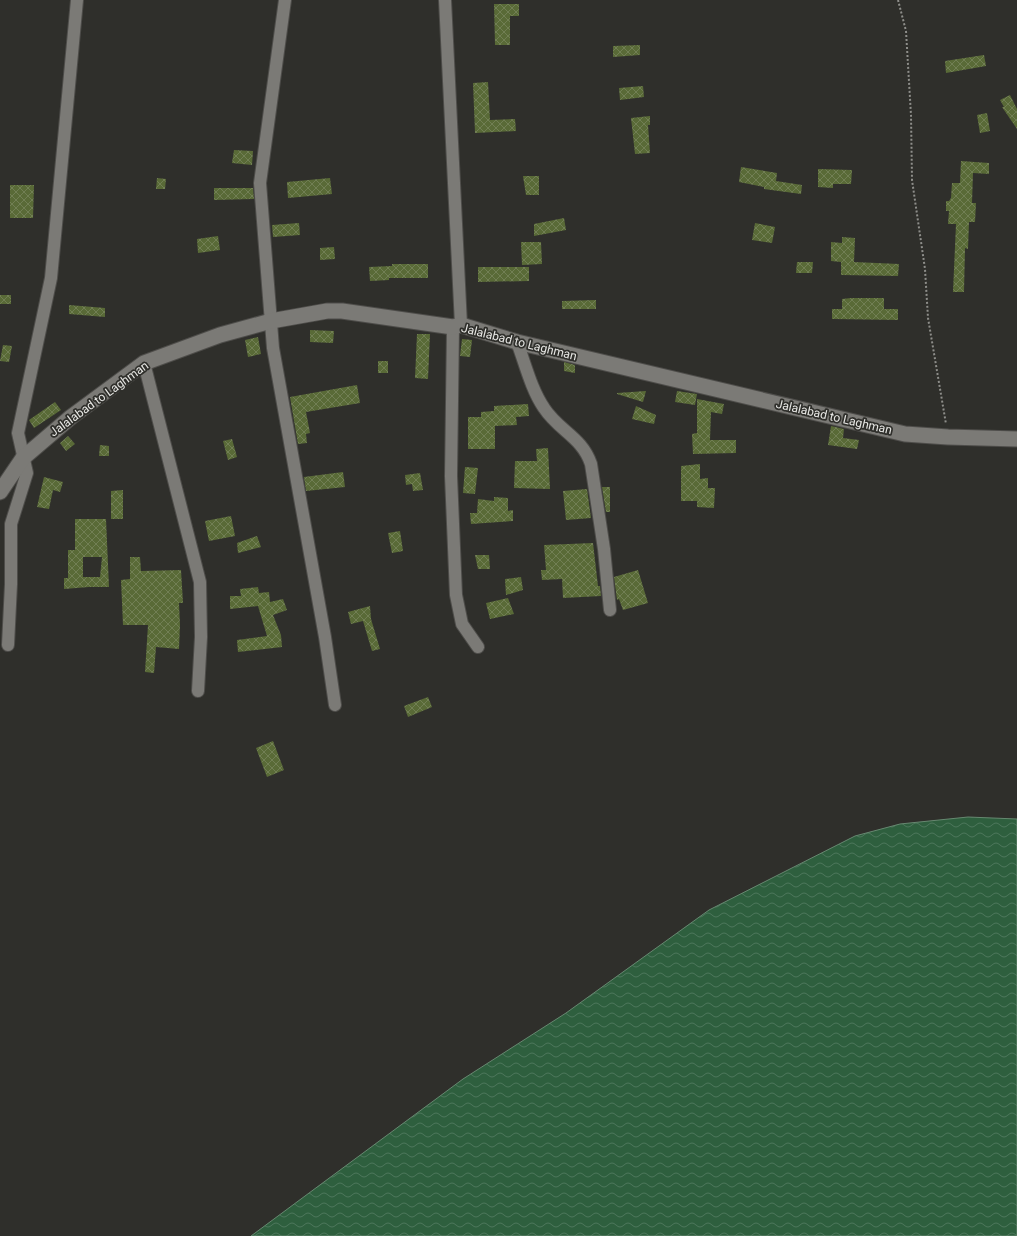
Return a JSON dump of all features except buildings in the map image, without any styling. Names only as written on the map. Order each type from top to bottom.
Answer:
[{"type":"street","points":[[8,645],[11,584],[10,524],[27,472],[18,433],[51,278],[77,0]]},
{"type":"street","points":[[285,0],[260,183],[273,348],[325,638],[335,705]]},
{"type":"street","points":[[445,0],[457,326],[451,476],[456,595],[462,624],[478,646]]},
{"type":"street","name":"Jalalabad to Laghman","points":[[0,492],[23,458],[71,417],[144,363],[220,335],[271,321],[342,310],[457,326],[517,342],[905,434],[1017,439]]},
{"type":"street","points":[[517,342],[544,408],[560,427],[580,443],[587,452],[591,464],[604,549],[610,610]]},
{"type":"street","points":[[144,363],[200,582],[201,636],[198,691]]},
{"type":"path","points":[[898,0],[906,31],[911,115],[912,180],[925,269],[928,318],[934,361],[948,437]]},
{"type":"water","points":[[968,817],[1017,819],[1017,1236],[251,1236],[463,1079],[566,1013],[709,910],[855,836],[900,824]]}]
